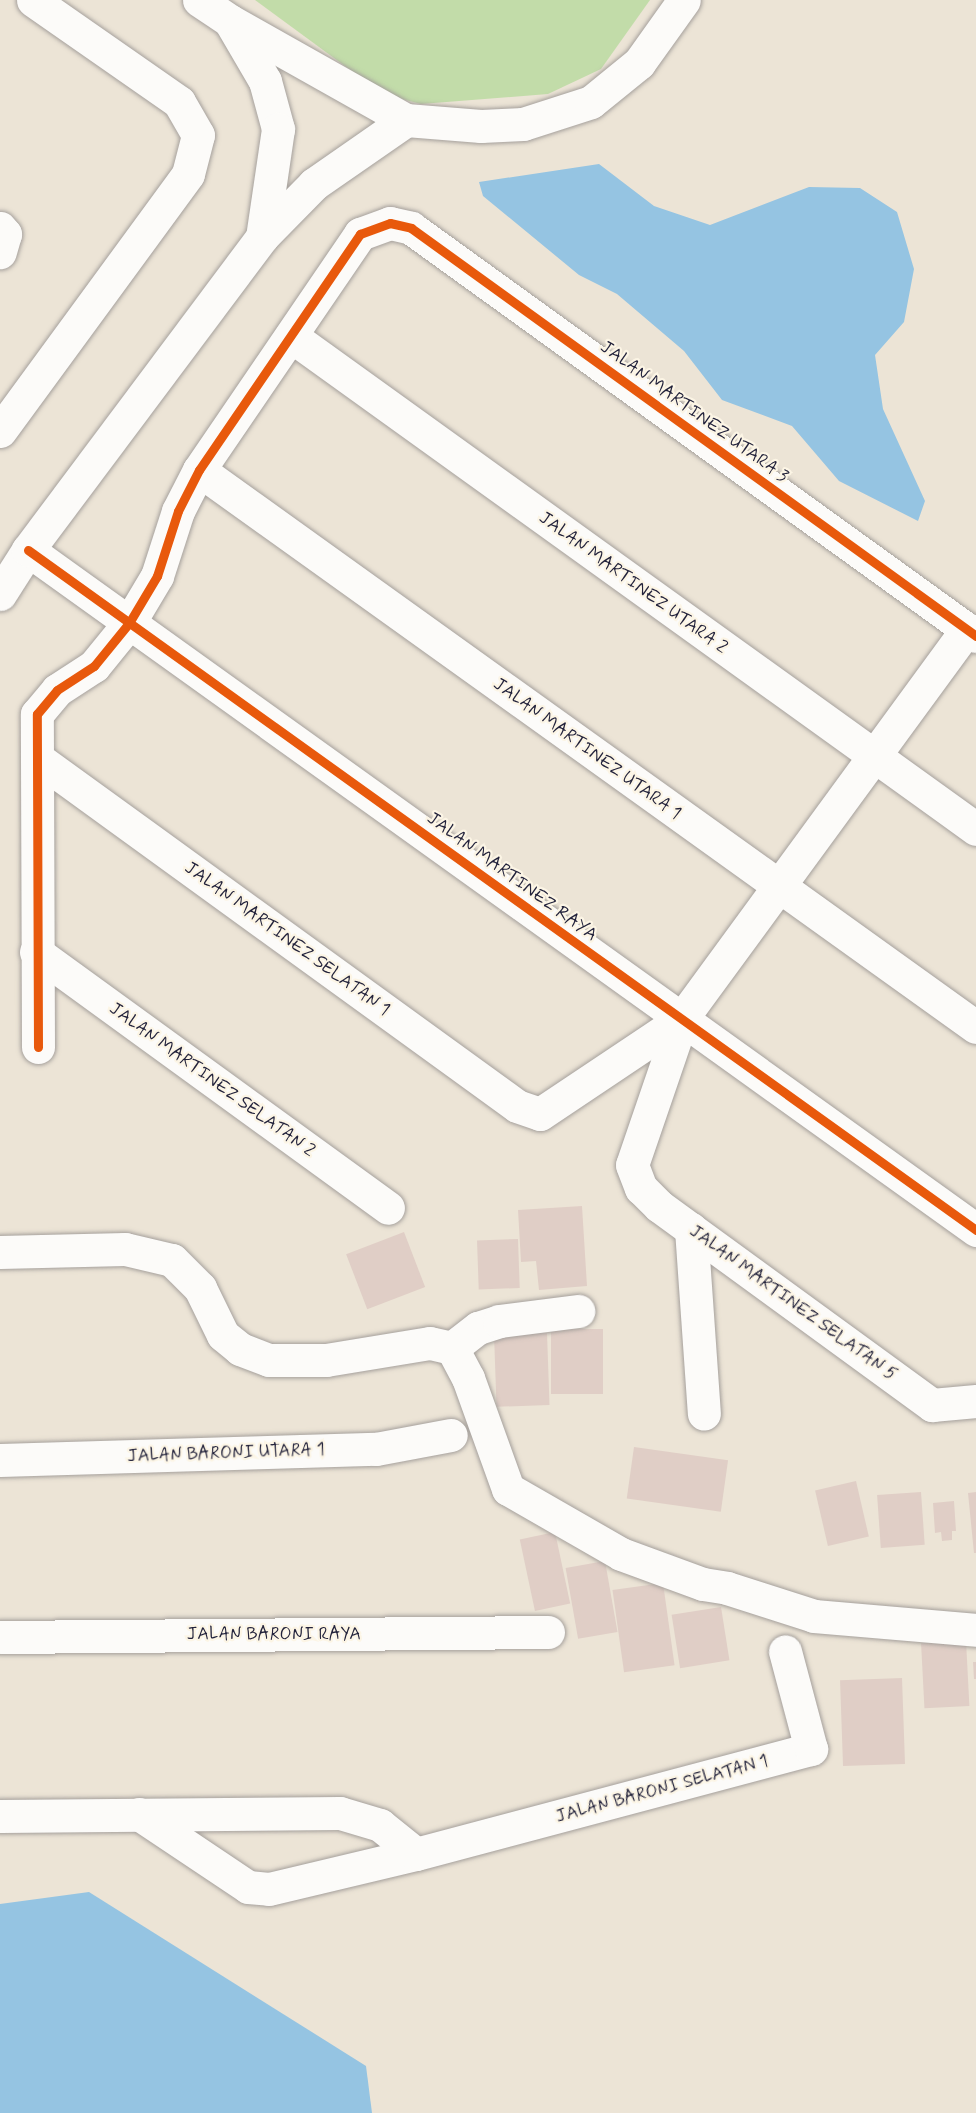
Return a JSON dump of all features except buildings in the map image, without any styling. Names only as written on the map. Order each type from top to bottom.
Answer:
[{"type":"street","points":[[0,431],[188,174],[198,135],[179,102],[33,0]]},
{"type":"street","points":[[199,0],[230,21],[406,120],[522,124],[591,102],[639,63],[684,0]]},
{"type":"street","points":[[230,21],[265,81],[279,129],[262,237]]},
{"type":"street","points":[[0,594],[28,549],[262,237],[314,184],[406,120]]},
{"type":"street","name":"JALAN MARTINEZ UTARA 3","points":[[291,336],[360,234],[390,223],[411,228],[971,632]]},
{"type":"street","points":[[38,1047],[37,714],[57,690],[93,666],[129,623],[157,576],[178,510],[199,470],[291,336]]},
{"type":"street","name":"JALAN MARTINEZ UTARA 2","points":[[291,336],[976,829]]},
{"type":"street","name":"JALAN MARTINEZ UTARA 1","points":[[199,470],[976,1027]]},
{"type":"street","name":"JALAN MARTINEZ RAYA","points":[[28,549],[976,1230]]},
{"type":"street","points":[[682,1019],[874,756],[971,632]]},
{"type":"street","name":"JALAN MARTINEZ SELATAN 1","points":[[37,758],[517,1106],[540,1114],[682,1019]]},
{"type":"street","name":"JALAN MARTINEZ SELATAN 2","points":[[36,952],[388,1208]]},
{"type":"street","name":"JALAN MARTINEZ SELATAN 5","points":[[682,1019],[632,1165],[641,1188],[690,1229],[932,1405],[976,1401]]},
{"type":"street","points":[[690,1229],[704,1414]]},
{"type":"street","points":[[0,1252],[125,1249],[172,1260],[200,1288],[224,1335],[240,1349],[269,1360],[326,1360],[430,1343],[452,1348],[468,1378],[508,1489],[621,1554],[703,1584],[728,1588],[814,1617],[976,1630]]},
{"type":"street","points":[[452,1348],[478,1328],[499,1321],[578,1311]]},
{"type":"street","name":"JALAN BARONI UTARA 1","points":[[0,1460],[376,1449],[451,1435]]},
{"type":"street","name":"JALAN BARONI RAYA","points":[[0,1637],[548,1632]]},
{"type":"street","name":"JALAN BARONI SELATAN 1","points":[[139,1814],[248,1887],[269,1889],[416,1854],[811,1749],[785,1651]]},
{"type":"street","points":[[0,1816],[340,1813],[380,1825],[416,1854]]},
{"type":"green space","points":[[255,0],[650,0],[601,69],[548,94],[421,104],[383,94]]},
{"type":"water","points":[[599,164],[654,206],[710,225],[809,187],[860,188],[897,212],[914,269],[904,322],[875,355],[883,409],[925,501],[918,521],[839,481],[792,426],[722,400],[684,351],[617,294],[579,275],[483,196],[479,182]]},
{"type":"water","points":[[89,1892],[366,2066],[372,2113],[0,2113],[0,1904]]},
{"type":"cycle path","points":[[38,1047],[37,714],[57,690],[94,666],[129,623],[157,576],[178,511],[199,470],[360,234],[390,223],[411,228],[976,636]]},
{"type":"cycle path","points":[[28,550],[976,1230]]}]
